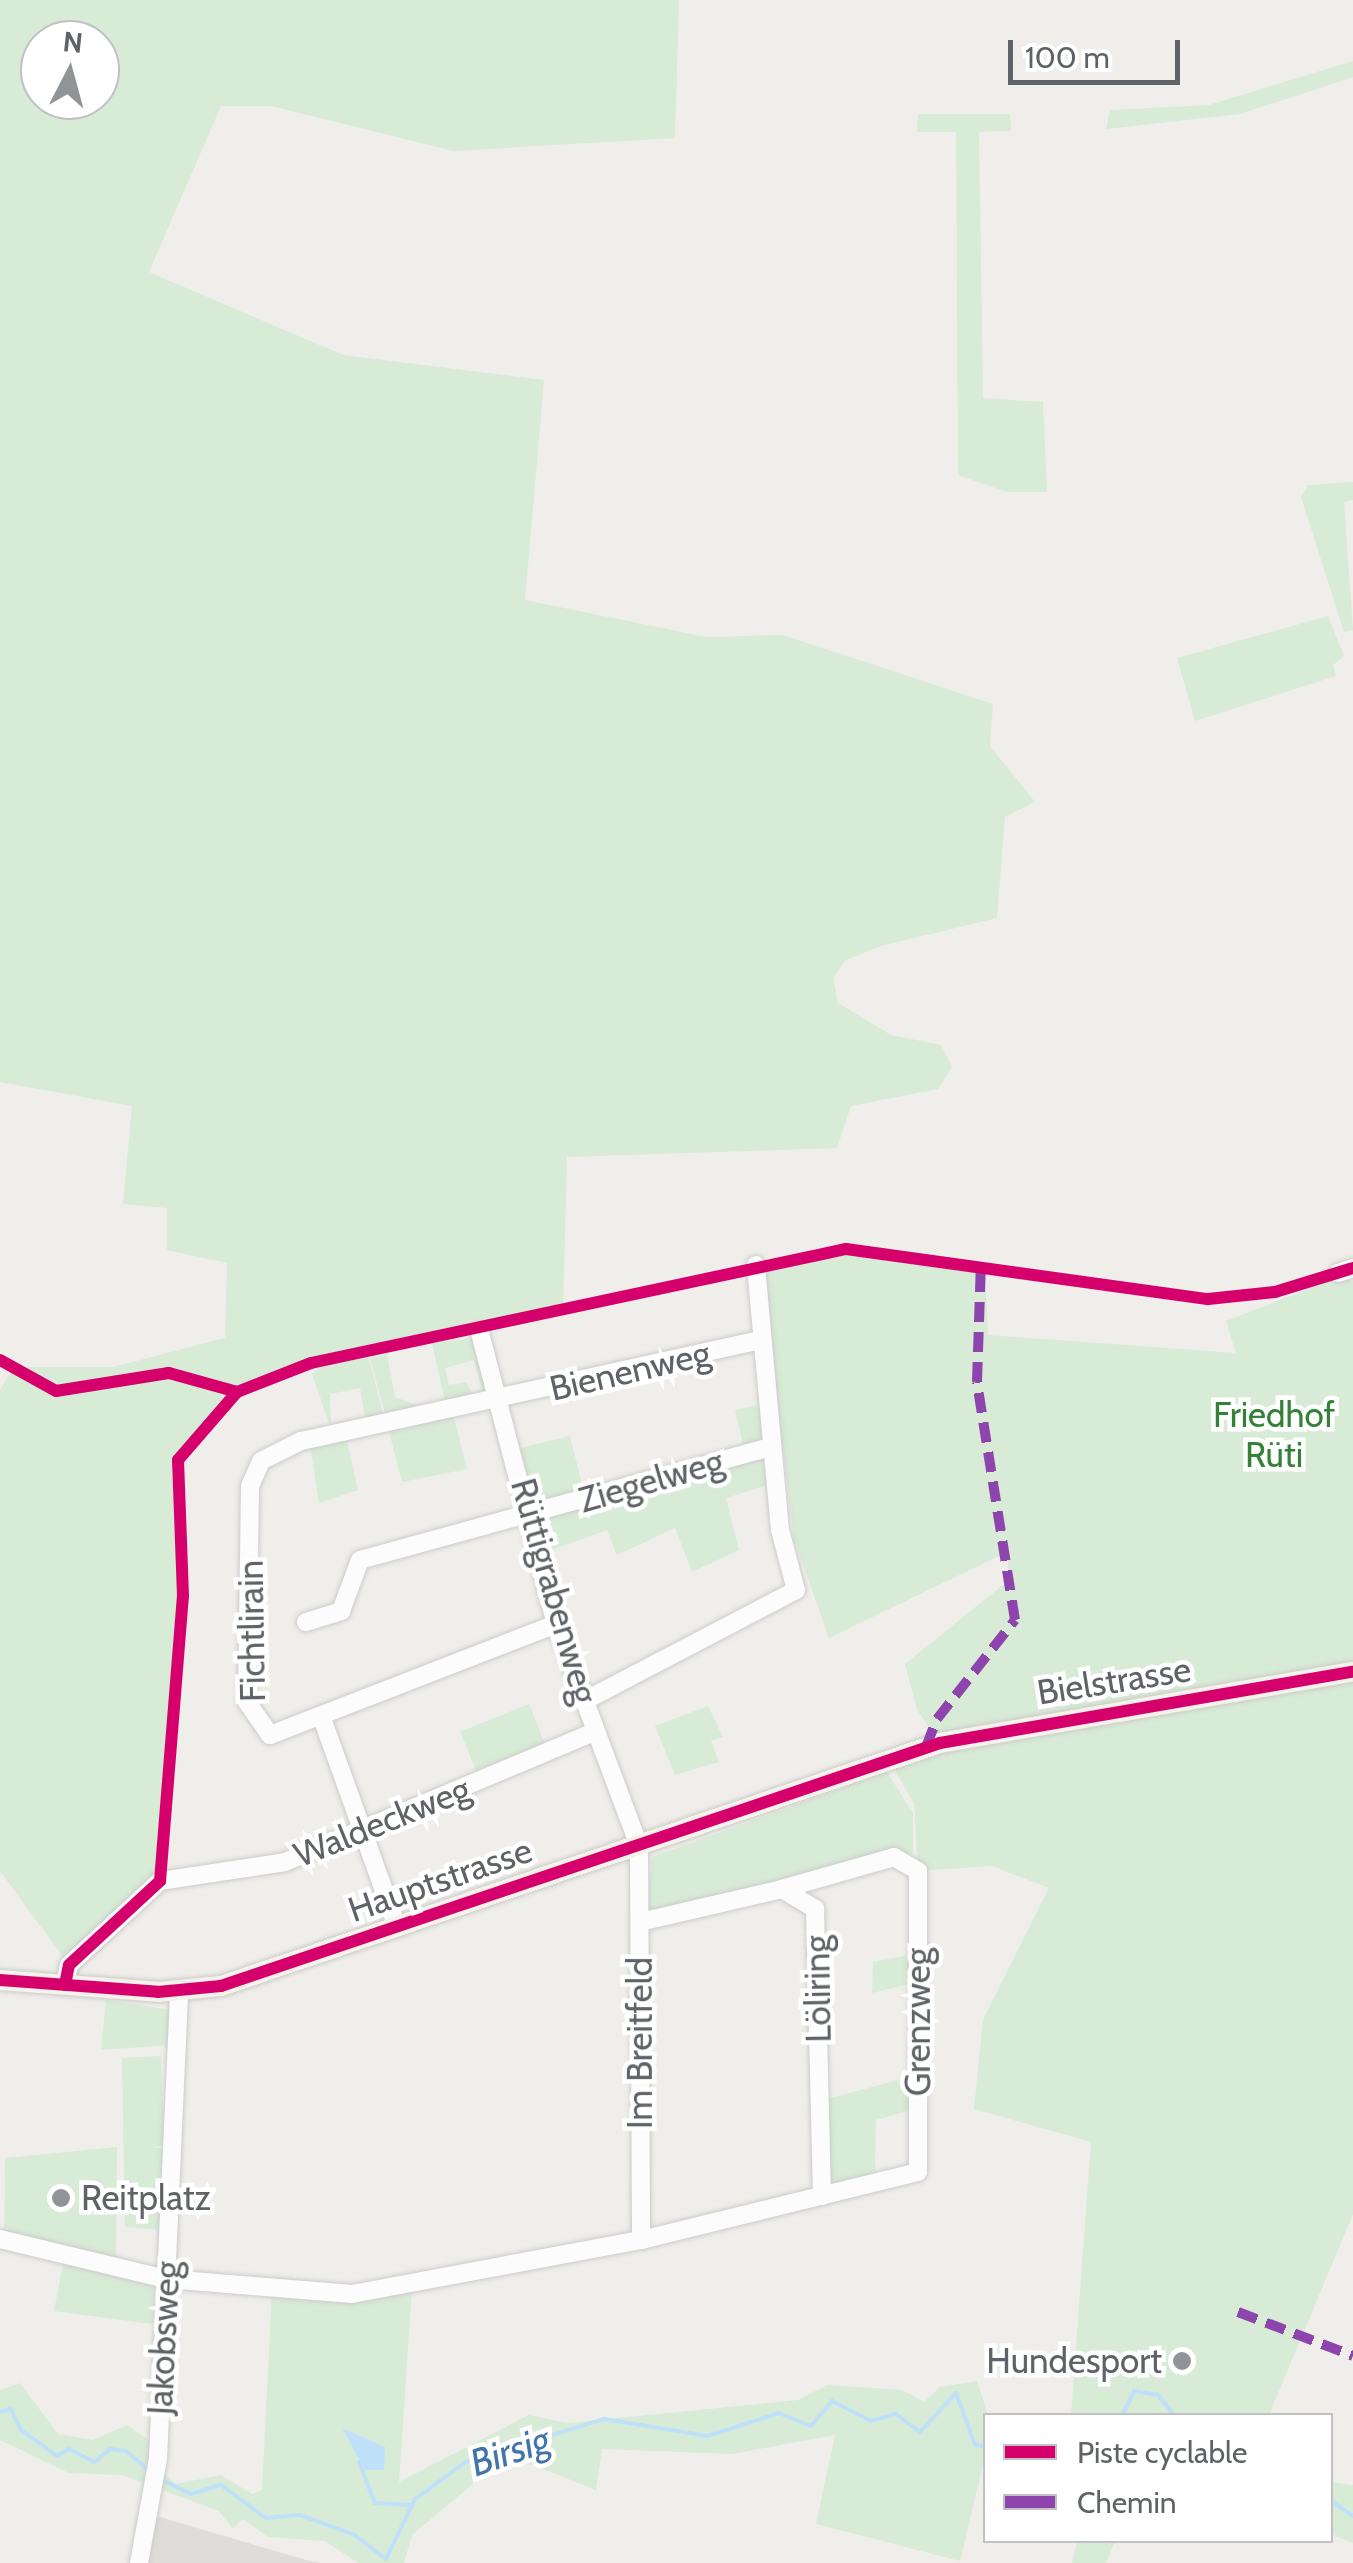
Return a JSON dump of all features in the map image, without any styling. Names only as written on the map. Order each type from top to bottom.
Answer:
[{"type":"main road","name":"Bielstrasse","points":[[888,1759],[967,1736],[1353,1672]]},
{"type":"main road","name":"Hauptstrasse","points":[[0,1980],[178,1992],[236,1983],[888,1759]]},
{"type":"street","name":"Bienenweg","points":[[584,1701],[796,1590],[771,1447],[756,1264]]},
{"type":"street","name":"Rüttigrabenweg","points":[[480,1333],[532,1516],[556,1624],[639,1846]]},
{"type":"street","name":"Bienenweg","points":[[500,1402],[760,1340]]},
{"type":"street","name":"Fichtlirain","points":[[500,1402],[301,1441],[261,1461],[250,1486],[247,1702],[270,1735],[323,1721],[556,1624]]},
{"type":"street","name":"Ziegelweg","points":[[306,1622],[341,1611],[360,1560],[462,1527],[532,1516],[771,1447]]},
{"type":"street","points":[[323,1721],[396,1926]]},
{"type":"street","name":"Waldeckweg","points":[[65,1985],[69,1964],[160,1881],[267,1868],[362,1833],[595,1732]]},
{"type":"street","name":"Im Breitfeld","points":[[639,1846],[641,2240]]},
{"type":"street","name":"Grenzweg","points":[[782,1889],[894,1857],[918,1872],[918,2172],[822,2196]]},
{"type":"street","name":"Löliring","points":[[640,1922],[782,1889],[808,1899],[820,1941],[822,2196]]},
{"type":"street","name":"Jakobsweg","points":[[139,2563],[158,2458],[178,1992]]},
{"type":"street","points":[[0,2239],[167,2279],[352,2294],[641,2240],[822,2196]]},
{"type":"shaded area","points":[[153,2515],[306,2560],[321,2563],[141,2563]]},
{"type":"green space","points":[[0,0],[679,0],[675,138],[454,151],[271,106],[221,106],[149,272],[343,355],[544,380],[525,600],[706,637],[783,635],[993,704],[990,746],[1035,802],[1005,817],[997,918],[881,946],[846,960],[833,978],[838,1003],[891,1035],[941,1045],[952,1067],[938,1089],[851,1106],[837,1148],[567,1157],[563,1310],[311,1363],[237,1392],[183,1447],[183,1596],[160,1881],[69,1965],[0,1871],[0,1390],[14,1367],[113,1367],[225,1338],[227,1263],[167,1250],[167,1208],[123,1204],[132,1106],[0,1082]]},
{"type":"green space","points":[[1353,61],[1353,77],[1240,114],[1106,129],[1110,110],[1209,105]]},
{"type":"green space","points":[[918,114],[1010,114],[1011,131],[979,132],[983,398],[1043,402],[1047,492],[1007,492],[958,475],[956,132],[917,132]]},
{"type":"green space","points":[[1353,482],[1353,500],[1344,502],[1353,630],[1344,632],[1301,497],[1308,485]]},
{"type":"green space","points":[[1328,616],[1344,656],[1333,665],[1336,676],[1195,721],[1177,658]]},
{"type":"green space","name":"Friedhof Rüti","points":[[845,1255],[985,1272],[988,1335],[1236,1353],[1226,1321],[1342,1276],[1353,1282],[1353,2214],[1270,2413],[1071,2413],[1091,2142],[974,2109],[983,2020],[1049,1888],[992,1866],[918,1871],[914,1803],[888,1759],[940,1743],[917,1710],[905,1664],[1009,1580],[1007,1552],[829,1638],[794,1539],[762,1269]]},
{"type":"green space","points":[[473,1338],[490,1392],[484,1397],[474,1360],[445,1368],[449,1385],[466,1382],[474,1397],[446,1406],[432,1343]]},
{"type":"green space","points":[[387,1354],[395,1397],[426,1409],[386,1418],[370,1358]]},
{"type":"green space","points":[[369,1358],[384,1418],[366,1422],[360,1388],[330,1394],[331,1429],[312,1374],[324,1364]]},
{"type":"green space","points":[[762,1404],[763,1440],[744,1449],[735,1410]]},
{"type":"green space","points":[[453,1414],[467,1469],[402,1482],[387,1424]]},
{"type":"green space","points":[[346,1436],[358,1490],[319,1503],[310,1444]]},
{"type":"green space","points":[[570,1436],[585,1496],[536,1508],[521,1448]]},
{"type":"green space","points":[[762,1457],[768,1485],[726,1498],[739,1550],[692,1572],[675,1528],[617,1555],[607,1530],[546,1552],[540,1531],[550,1516]]},
{"type":"green space","points":[[529,1704],[546,1747],[478,1774],[460,1732]]},
{"type":"green space","points":[[708,1706],[723,1737],[711,1741],[719,1762],[675,1775],[655,1726]]},
{"type":"green space","points":[[887,1772],[913,1813],[913,1853],[656,1914],[647,1908],[652,1857]]},
{"type":"green space","points":[[914,1954],[914,1983],[872,1993],[873,1962]]},
{"type":"green space","points":[[106,2000],[171,2010],[170,2045],[101,2050]]},
{"type":"green space","points":[[161,2056],[164,2146],[151,2147],[164,2148],[160,2230],[125,2227],[122,2058]]},
{"type":"green space","points":[[913,2076],[914,2109],[876,2120],[875,2177],[830,2187],[827,2099]]},
{"type":"green space","name":"Reitplatz","points":[[117,2147],[116,2265],[4,2238],[5,2158]]},
{"type":"green space","name":"Reitplatz","points":[[63,2264],[161,2287],[159,2325],[54,2311]]},
{"type":"green space","points":[[412,2287],[399,2482],[529,2415],[568,2423],[798,2400],[827,2385],[902,2390],[924,2402],[940,2387],[977,2381],[987,2413],[983,2413],[983,2465],[960,2561],[816,2524],[835,2435],[732,2454],[602,2449],[596,2490],[533,2465],[498,2463],[412,2535],[404,2563],[358,2563],[325,2541],[268,2537],[243,2519],[233,2529],[219,2511],[122,2475],[69,2473],[0,2440],[0,2390],[20,2383],[58,2434],[93,2440],[127,2425],[153,2443],[161,2472],[176,2484],[221,2475],[252,2494],[262,2490],[272,2292]]},
{"type":"green space","points":[[1333,2482],[1353,2485],[1353,2543],[1333,2535]]},
{"type":"green space","points":[[1076,2543],[1114,2543],[1106,2563],[1072,2563]]},
{"type":"water","points":[[342,2428],[385,2447],[384,2470],[365,2470]]},
{"type":"waterway","name":"Birsig","points":[[1123,2413],[1134,2391],[1158,2395],[1173,2413]]},
{"type":"waterway","name":"Birsig","points":[[160,2479],[191,2494],[221,2485],[266,2518],[300,2515],[355,2535],[386,2559],[415,2499],[466,2462],[604,2419],[708,2436],[779,2413],[811,2426],[832,2401],[871,2421],[896,2414],[920,2432],[956,2393],[975,2445],[983,2446]]},
{"type":"waterway","name":"Birsig","points":[[0,2412],[11,2409],[21,2430],[57,2456],[69,2449],[95,2462],[110,2449],[126,2451],[149,2470]]},
{"type":"waterway","points":[[359,2462],[375,2503],[411,2505]]},
{"type":"waterway","name":"Birsig","points":[[1333,2502],[1353,2516]]},
{"type":"marked path","points":[[926,1747],[937,1719],[1015,1620],[977,1382],[981,1264]]},
{"type":"marked path","points":[[1238,2312],[1353,2356]]},
{"type":"cycle path","points":[[65,1985],[69,1965],[160,1881],[183,1596],[178,1460],[237,1392],[311,1363],[846,1249],[1208,1299],[1275,1292],[1353,1268]]},
{"type":"cycle path","points":[[0,1360],[56,1391],[169,1373],[237,1392]]},
{"type":"cycle path","points":[[0,1980],[158,1992],[221,1986],[940,1743],[1353,1672]]},
{"type":"place","name":"Reitplatz","points":[[61,2198]]},
{"type":"place","name":"Hundesport","points":[[1182,2361]]}]
